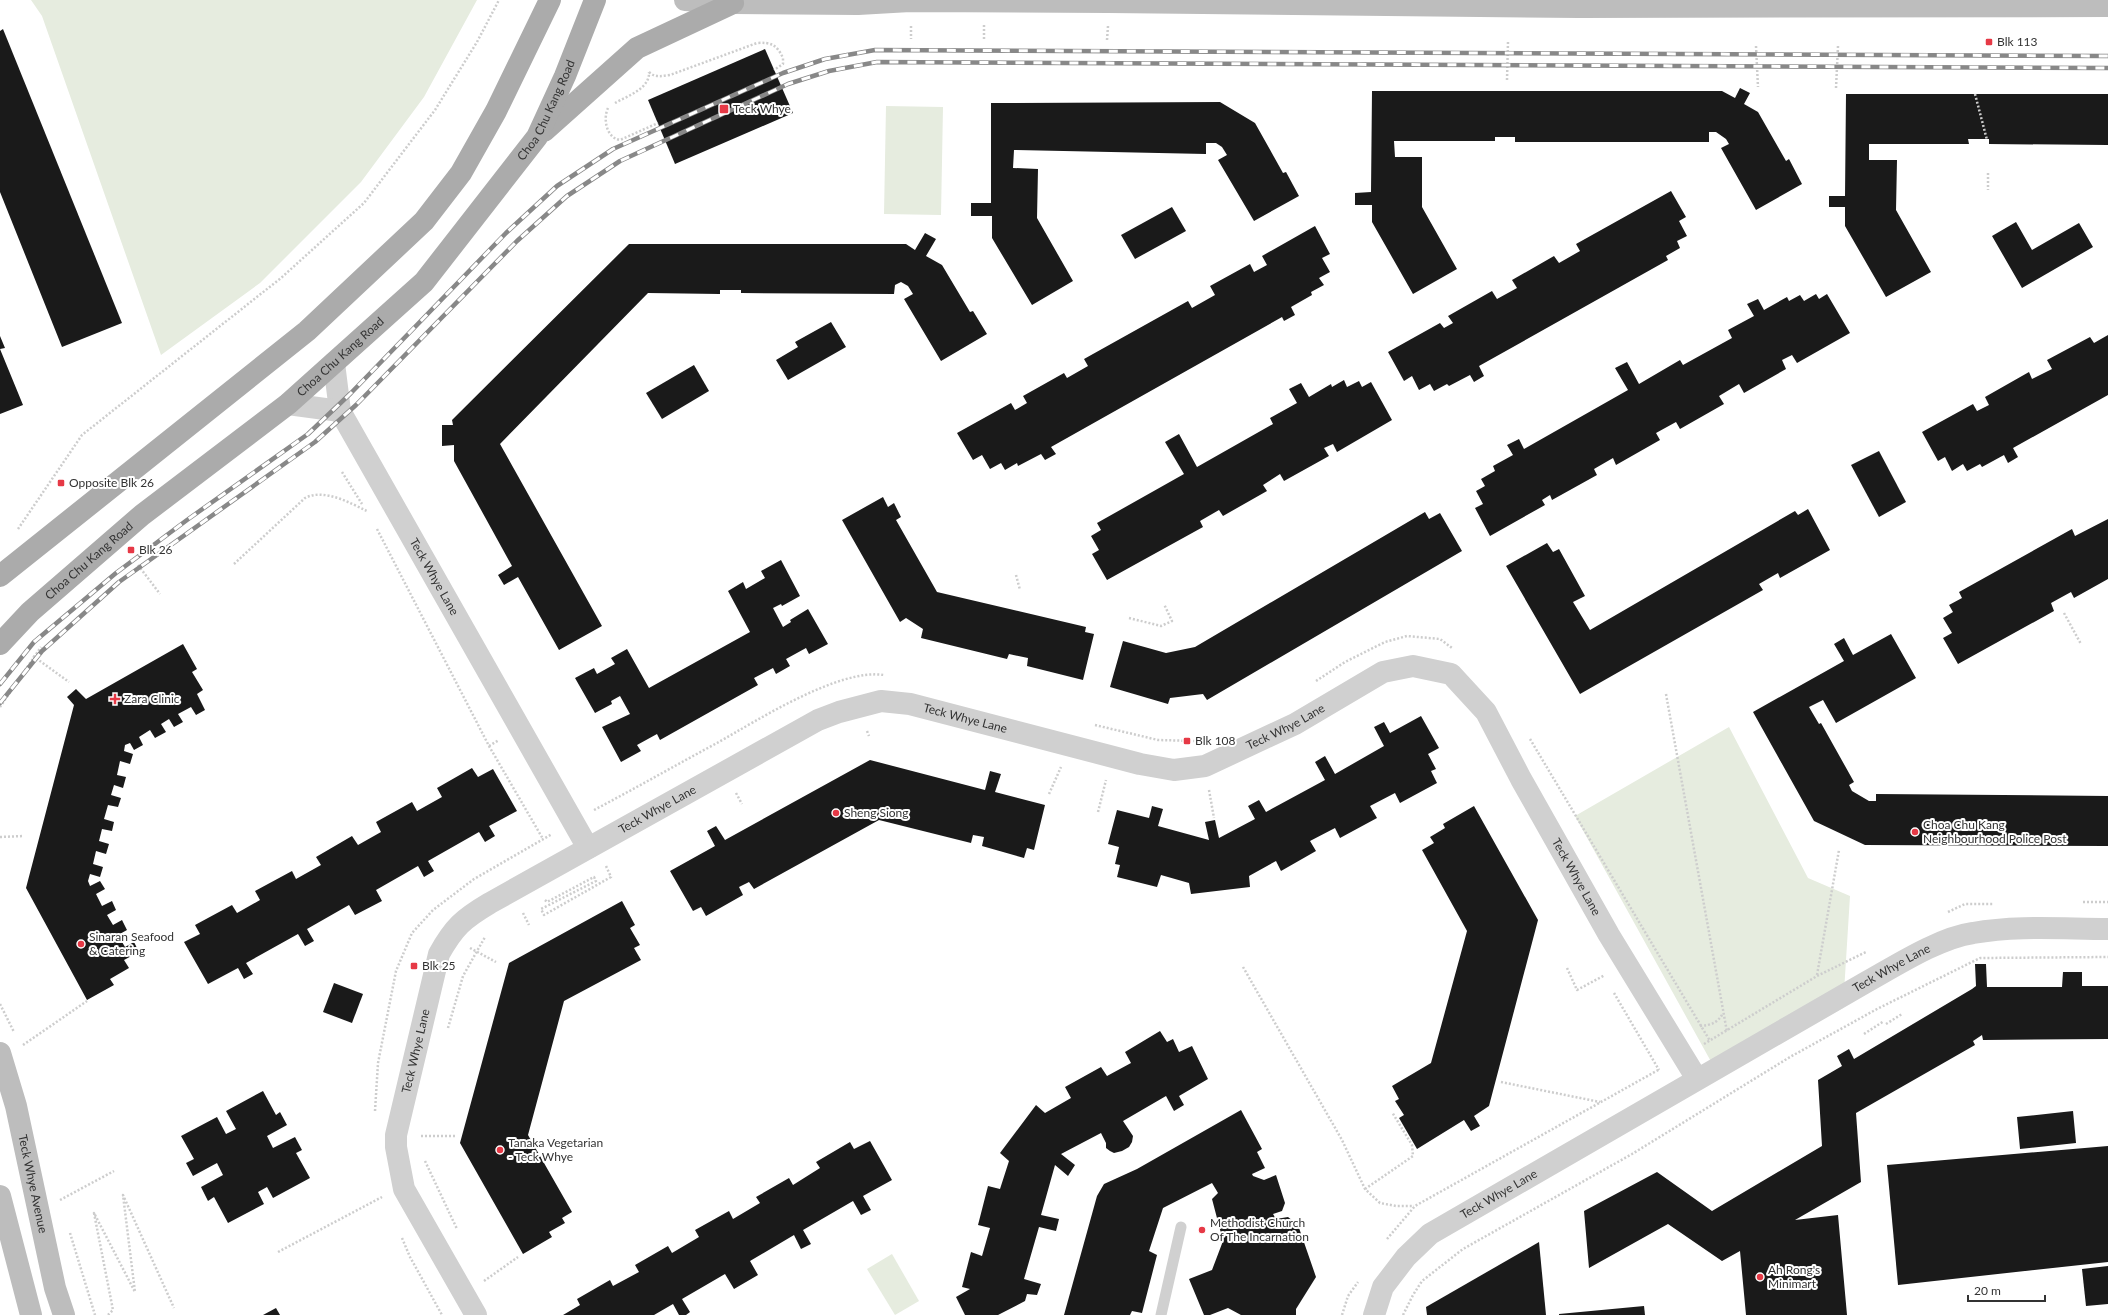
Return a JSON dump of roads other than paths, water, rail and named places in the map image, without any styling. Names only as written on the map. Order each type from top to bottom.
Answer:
[{"type":"main road","points":[[0,576],[307,331],[424,221],[461,172],[492,117],[550,0]]},
{"type":"main road","name":"Choa Chu Kang Road","points":[[0,644],[30,612],[142,515],[288,404],[424,282],[538,137],[565,76],[595,0]]},
{"type":"main road","points":[[685,0],[733,3],[858,4],[910,1],[1561,4],[1826,8],[2108,6]]},
{"type":"main road","points":[[538,137],[637,48],[733,3]]},
{"type":"main road","name":"Teck Whye Avenue","points":[[0,1053],[16,1106],[55,1288],[64,1315]]},
{"type":"main road","points":[[0,1196],[31,1315]]},
{"type":"street","name":"Teck Whye Lane","points":[[334,363],[340,411],[588,848]]},
{"type":"street","points":[[288,404],[340,411]]},
{"type":"street","name":"Teck Whye Lane","points":[[476,1315],[404,1189],[396,1147],[396,1135],[439,954],[456,927],[468,916],[818,720],[839,712],[881,701],[910,704],[1140,764],[1174,770],[1205,766],[1295,724],[1383,672],[1413,666],[1450,674],[1486,712],[1521,779],[1609,935],[1697,1079]]},
{"type":"street","name":"Teck Whye Lane","points":[[1374,1315],[1383,1287],[1406,1257],[1430,1234],[1697,1079],[1929,948],[1972,933],[2025,929],[2108,929]]},
{"type":"lane","points":[[1161,1315],[1181,1227]]},
{"type":"railway","points":[[0,684],[34,642],[116,573],[187,520],[308,434],[351,393],[506,233],[557,186],[613,149],[783,73],[825,59],[875,50],[2108,56]]},
{"type":"railway","points":[[0,703],[42,651],[119,582],[315,442],[356,405],[517,241],[567,196],[620,161],[788,84],[829,71],[877,62],[2108,68]]},
{"type":"place","name":"Blk 113","points":[[1989,42]]},
{"type":"place","name":"Teck Whye","points":[[724,109]]},
{"type":"place","name":"Opposite Blk 26","points":[[61,483]]},
{"type":"place","name":"Blk 26","points":[[131,550]]},
{"type":"place","name":"Zara Clinic","points":[[115,699]]},
{"type":"place","name":"Blk 108","points":[[1187,741]]},
{"type":"place","name":"Sheng Siong","points":[[836,813]]},
{"type":"place","name":"Choa Chu Kang Neighbourhood Police Post","points":[[1915,832]]},
{"type":"place","name":"Sinaran Seafood & Catering","points":[[81,944]]},
{"type":"place","name":"Blk 25","points":[[414,966]]},
{"type":"place","name":"Tanaka Vegetarian - Teck Whye","points":[[500,1150]]},
{"type":"place","name":"Methodist Church Of The Incarnation","points":[[1202,1230]]},
{"type":"place","name":"Ah Rong's Minimart","points":[[1760,1277]]}]
